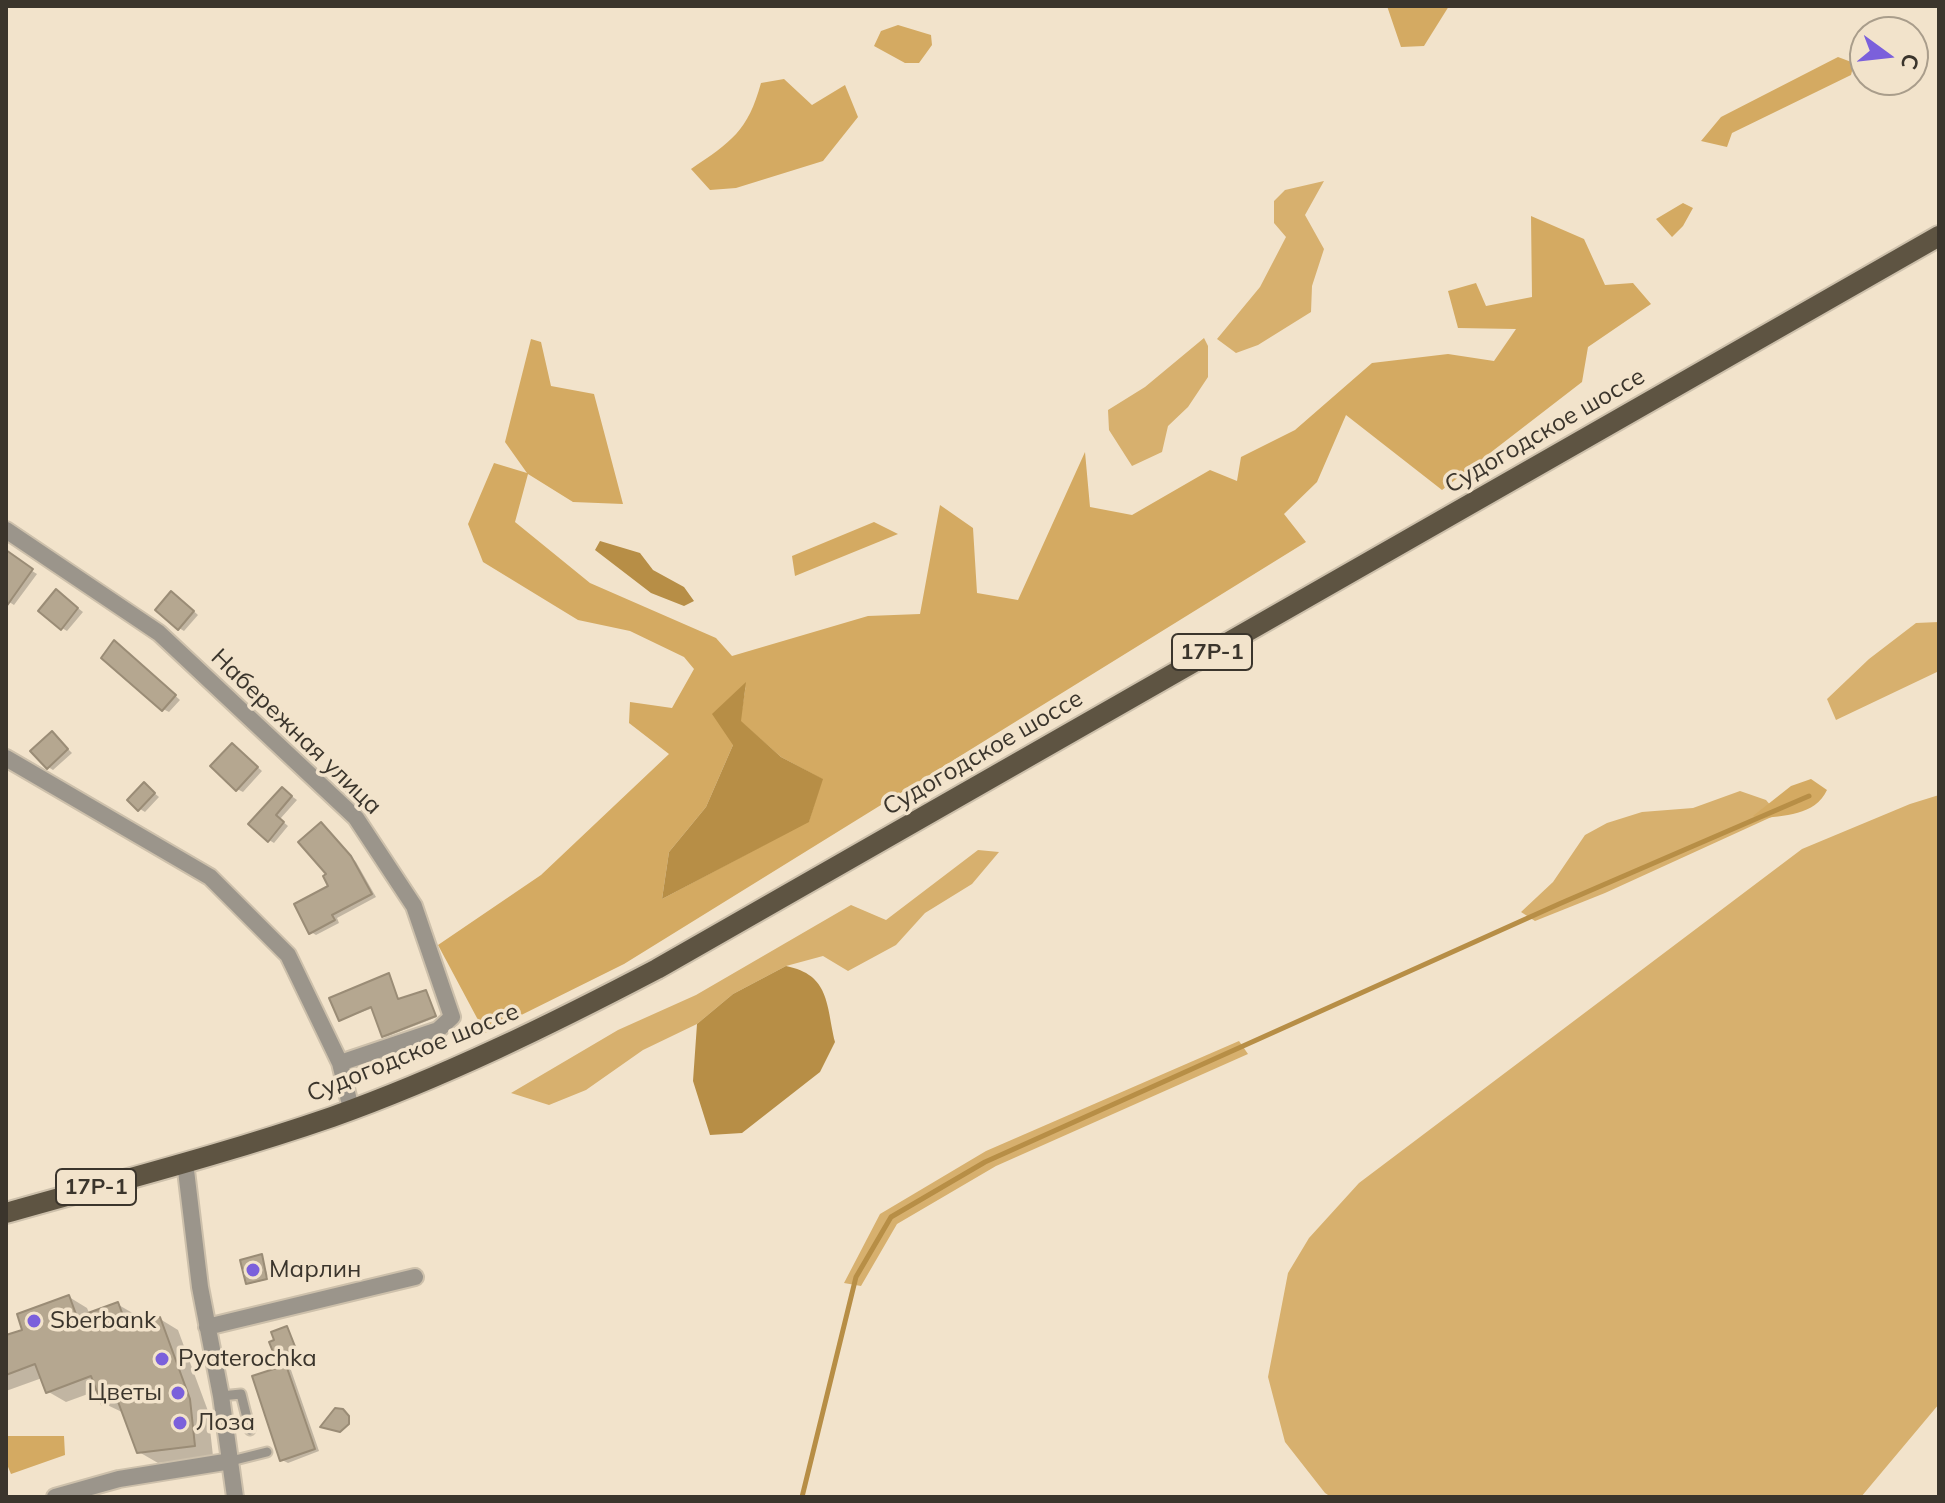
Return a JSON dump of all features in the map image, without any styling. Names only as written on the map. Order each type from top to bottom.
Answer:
[{"type":"main road","name":"Судогодское шоссе","points":[[6,1213],[185,1162],[351,1109],[478,1057],[657,969],[1939,236]]},
{"type":"street","name":"Набережная улица","points":[[6,530],[159,633],[356,818],[414,906],[452,1017],[438,1030],[340,1063]]},
{"type":"street","points":[[6,758],[210,877],[288,955],[340,1063],[351,1109]]},
{"type":"street","points":[[185,1162],[207,1327],[221,1396],[235,1497]]},
{"type":"street","points":[[207,1327],[415,1277]]},
{"type":"street","points":[[55,1497],[119,1479],[231,1461]]},
{"type":"lane","points":[[221,1396],[241,1394],[250,1430]]},
{"type":"lane","points":[[231,1461],[267,1452]]},
{"type":"shaded area","points":[[1387,6],[1449,6],[1424,46],[1401,47]]},
{"type":"shaded area","points":[[898,25],[931,35],[932,45],[919,63],[905,63],[874,46],[881,31]]},
{"type":"shaded area","points":[[1838,57],[1849,61],[1849,76],[1732,133],[1727,147],[1701,141],[1721,117]]},
{"type":"shaded area","points":[[784,79],[812,105],[845,85],[858,117],[823,161],[736,188],[710,190],[691,169],[736,134],[750,113],[761,83]]},
{"type":"shaded area","points":[[1324,181],[1305,215],[1324,249],[1312,286],[1311,312],[1258,345],[1236,353],[1217,339],[1260,287],[1286,237],[1274,223],[1274,201],[1285,190]]},
{"type":"shaded area","points":[[1683,203],[1693,208],[1683,226],[1672,237],[1656,219]]},
{"type":"shaded area","points":[[1531,216],[1584,239],[1605,285],[1633,283],[1651,304],[1588,347],[1582,382],[1442,490],[1346,415],[1317,482],[1284,514],[1306,542],[624,964],[485,1033],[438,945],[541,875],[669,754],[629,723],[630,702],[672,708],[694,669],[684,657],[630,631],[578,620],[483,562],[468,524],[494,463],[527,473],[505,442],[531,339],[541,342],[551,386],[594,394],[623,504],[573,502],[528,474],[515,522],[590,583],[716,638],[732,656],[868,616],[920,614],[940,505],[973,528],[977,593],[1018,600],[1085,452],[1090,507],[1132,515],[1210,470],[1237,481],[1241,457],[1295,430],[1372,363],[1448,354],[1494,361],[1516,329],[1458,328],[1448,291],[1476,283],[1486,306],[1532,297]],"holes":[[[746,684],[740,721],[781,757],[822,779],[809,821],[662,899],[669,852],[706,807],[733,745]]]},
{"type":"shaded area","points":[[1204,338],[1208,346],[1208,377],[1188,407],[1168,426],[1162,452],[1132,466],[1109,430],[1108,410],[1145,387]]},
{"type":"shaded area","points":[[874,522],[898,534],[795,576],[792,556]]},
{"type":"shaded area","points":[[600,541],[640,553],[653,570],[684,587],[694,601],[684,606],[651,593],[595,550]]},
{"type":"shaded area","points":[[1939,622],[1939,671],[1836,720],[1827,699],[1869,659],[1916,623]]},
{"type":"shaded area","points":[[746,682],[741,721],[781,757],[823,779],[809,822],[662,899],[669,852],[706,807],[733,745],[712,714]]},
{"type":"shaded area","points":[[1811,779],[1827,790],[1815,805],[1788,815],[1758,819],[1753,816],[1791,786]]},
{"type":"shaded area","points":[[1740,791],[1766,800],[1778,814],[1605,893],[1535,921],[1521,912],[1553,882],[1585,835],[1607,823],[1642,812],[1693,808]]},
{"type":"shaded area","points":[[1939,795],[1939,1404],[1861,1497],[1331,1497],[1325,1493],[1285,1442],[1268,1377],[1288,1273],[1309,1238],[1359,1183],[1802,849]]},
{"type":"shaded area","points":[[978,850],[999,852],[972,884],[925,913],[896,945],[848,971],[823,956],[786,966],[733,994],[697,1024],[643,1050],[586,1090],[549,1105],[511,1093],[618,1030],[696,995],[851,905],[886,920]]},
{"type":"shaded area","points":[[786,966],[811,976],[824,993],[835,1042],[820,1072],[742,1133],[710,1135],[693,1081],[697,1024],[733,994]]},
{"type":"shaded area","points":[[1239,1041],[1248,1054],[996,1166],[897,1224],[861,1286],[844,1283],[880,1214],[986,1151]]},
{"type":"shaded area","points":[[6,1436],[64,1436],[65,1455],[11,1474],[6,1462]]},
{"type":"building","points":[[6,550],[33,569],[6,607]]},
{"type":"building","points":[[56,589],[78,608],[61,630],[38,611]]},
{"type":"building","points":[[171,591],[194,611],[178,630],[155,610]]},
{"type":"building","points":[[114,640],[176,695],[162,711],[101,658]]},
{"type":"building","points":[[52,731],[68,749],[47,769],[30,751]]},
{"type":"building","points":[[232,743],[258,767],[236,791],[210,766]]},
{"type":"building","points":[[144,782],[155,793],[138,811],[127,800]]},
{"type":"building","points":[[356,782],[369,794],[359,805],[346,792]]},
{"type":"building","points":[[282,787],[292,796],[276,815],[284,822],[268,842],[248,824]]},
{"type":"building","points":[[321,822],[351,856],[372,894],[332,915],[335,920],[309,934],[294,904],[328,886],[323,876],[326,874],[298,842]]},
{"type":"building","points":[[389,973],[398,999],[426,990],[436,1016],[382,1037],[371,1007],[339,1021],[329,998]]},
{"type":"building","points":[[262,1254],[267,1279],[246,1284],[240,1260]]},
{"type":"building","points":[[69,1295],[77,1317],[118,1302],[128,1329],[160,1317],[190,1399],[195,1446],[137,1453],[117,1399],[102,1405],[91,1376],[46,1393],[35,1364],[6,1375],[6,1335],[22,1330],[17,1314]]},
{"type":"building","points":[[287,1326],[296,1349],[275,1357],[269,1342],[274,1340],[271,1332]]},
{"type":"building","points":[[286,1365],[315,1449],[280,1461],[252,1376]]},
{"type":"building","points":[[335,1408],[343,1409],[349,1416],[349,1424],[340,1432],[320,1427]]},
{"type":"waterway","points":[[802,1497],[856,1277],[891,1217],[985,1162],[1559,904],[1809,796]]},
{"type":"place","name":"Марлин","points":[[253,1270]]},
{"type":"place","name":"Sberbank","points":[[34,1321]]},
{"type":"place","name":"Pyaterochka","points":[[162,1359]]},
{"type":"place","name":"Цветы","points":[[178,1393]]},
{"type":"place","name":"Лоза","points":[[180,1423]]}]
